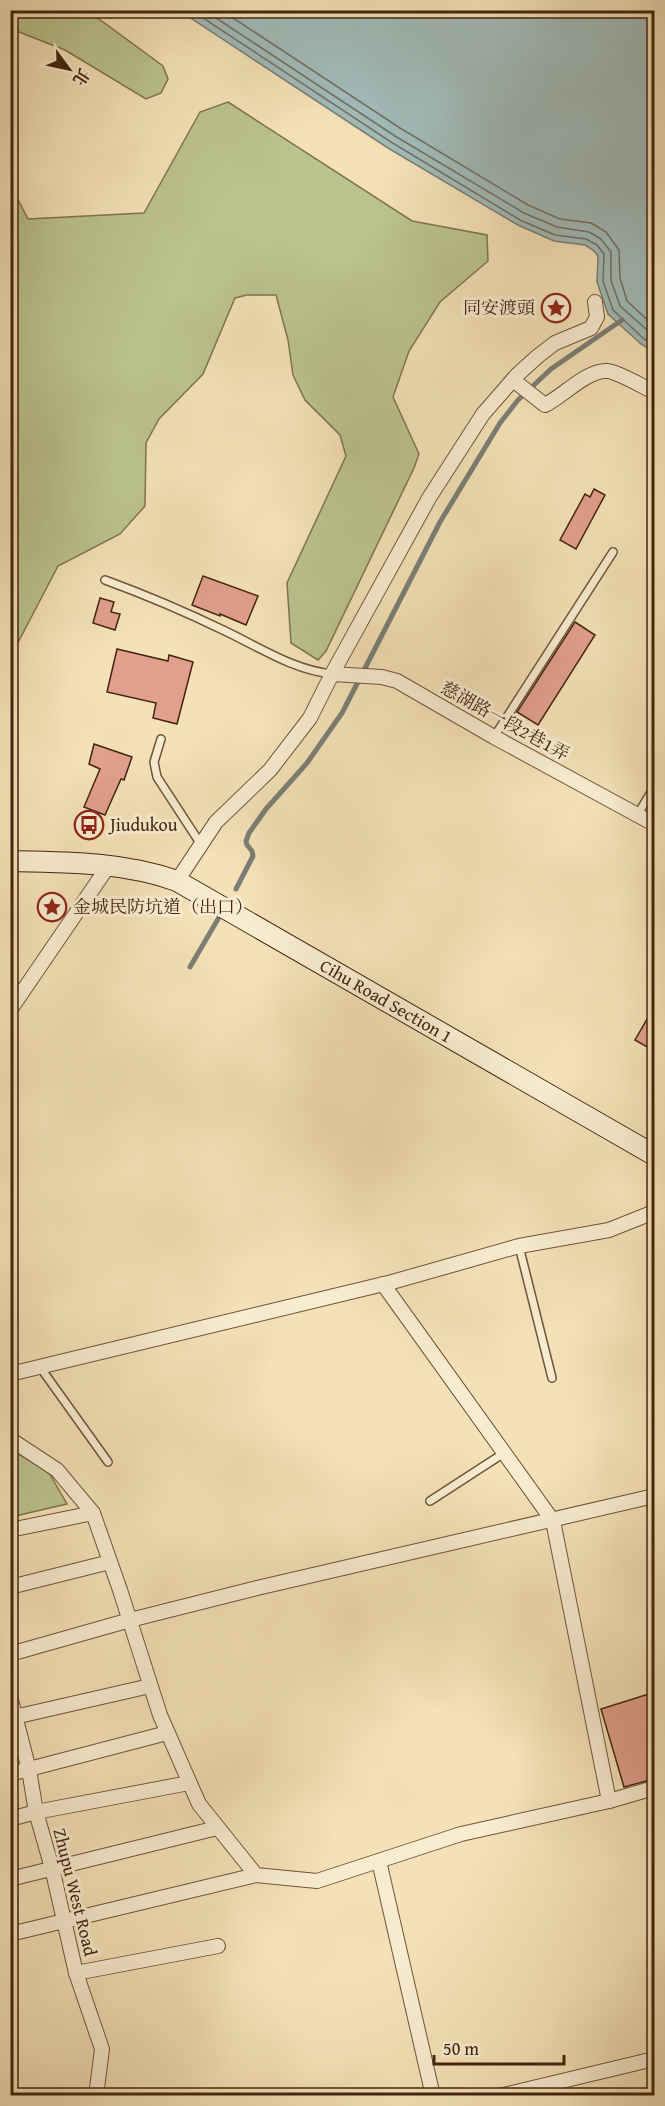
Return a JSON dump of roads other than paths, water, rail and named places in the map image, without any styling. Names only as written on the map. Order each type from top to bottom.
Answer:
[{"type":"main road","name":"Cihu Road Section 1","points":[[10,861],[109,865],[177,881],[654,1155]]},
{"type":"street","points":[[177,881],[200,843],[226,811],[283,755],[339,674],[429,498],[483,414],[538,356],[555,343],[591,328],[597,316],[595,302]]},
{"type":"street","points":[[514,381],[542,404],[547,404],[595,372],[608,371],[654,392]]},
{"type":"street","name":"慈湖路一段2巷1弄","points":[[339,674],[369,675],[397,681],[654,824]]},
{"type":"street","points":[[10,1011],[109,865]]},
{"type":"street","points":[[10,1374],[383,1284],[519,1246],[609,1230],[654,1212]]},
{"type":"street","points":[[383,1284],[553,1521],[609,1801]]},
{"type":"street","points":[[10,1439],[57,1470],[93,1513],[150,1686],[167,1733],[198,1804],[256,1875]]},
{"type":"street","points":[[10,1654],[130,1620],[268,1586],[654,1496]]},
{"type":"street","points":[[10,1530],[93,1513]]},
{"type":"street","points":[[10,1587],[110,1562]]},
{"type":"street","points":[[13,1717],[150,1686]]},
{"type":"street","name":"Zhupu West Road","points":[[10,1696],[13,1717],[29,1770],[36,1812],[52,1868],[76,1973],[102,2049],[96,2096]]},
{"type":"street","points":[[10,1774],[167,1733]]},
{"type":"street","points":[[10,1820],[36,1812],[189,1783]]},
{"type":"street","points":[[10,1934],[256,1875],[317,1881],[461,1834],[609,1801],[654,1788]]},
{"type":"street","points":[[10,1879],[217,1828]]},
{"type":"street","points":[[379,1861],[433,2096]]},
{"type":"street","points":[[76,1973],[218,1946]]},
{"type":"street","points":[[499,2096],[654,2060]]},
{"type":"lane","points":[[494,737],[613,552]]},
{"type":"lane","points":[[105,580],[212,625],[298,667],[339,674]]},
{"type":"lane","points":[[161,739],[154,768],[157,777],[200,843]]},
{"type":"lane","points":[[638,814],[654,787]]},
{"type":"lane","points":[[519,1246],[552,1378]]},
{"type":"lane","points":[[40,1367],[108,1461]]},
{"type":"lane","points":[[430,1501],[504,1453]]},
{"type":"water","points":[[180,11],[654,11],[654,352],[641,344],[608,314],[597,282],[598,256],[593,250],[585,245],[554,241],[518,225],[388,148]]},
{"type":"waterway","points":[[236,889],[253,856],[246,841],[249,833],[266,809],[307,763],[342,713],[440,522],[500,423],[518,400],[551,369],[622,320]]},
{"type":"waterway","points":[[190,967],[218,919]]},
{"type":"place","name":"同安渡頭","points":[[556,308]]},
{"type":"place","name":"Jiudukou","points":[[89,825]]},
{"type":"place","name":"金城民防坑道（出口）","points":[[52,907]]}]
